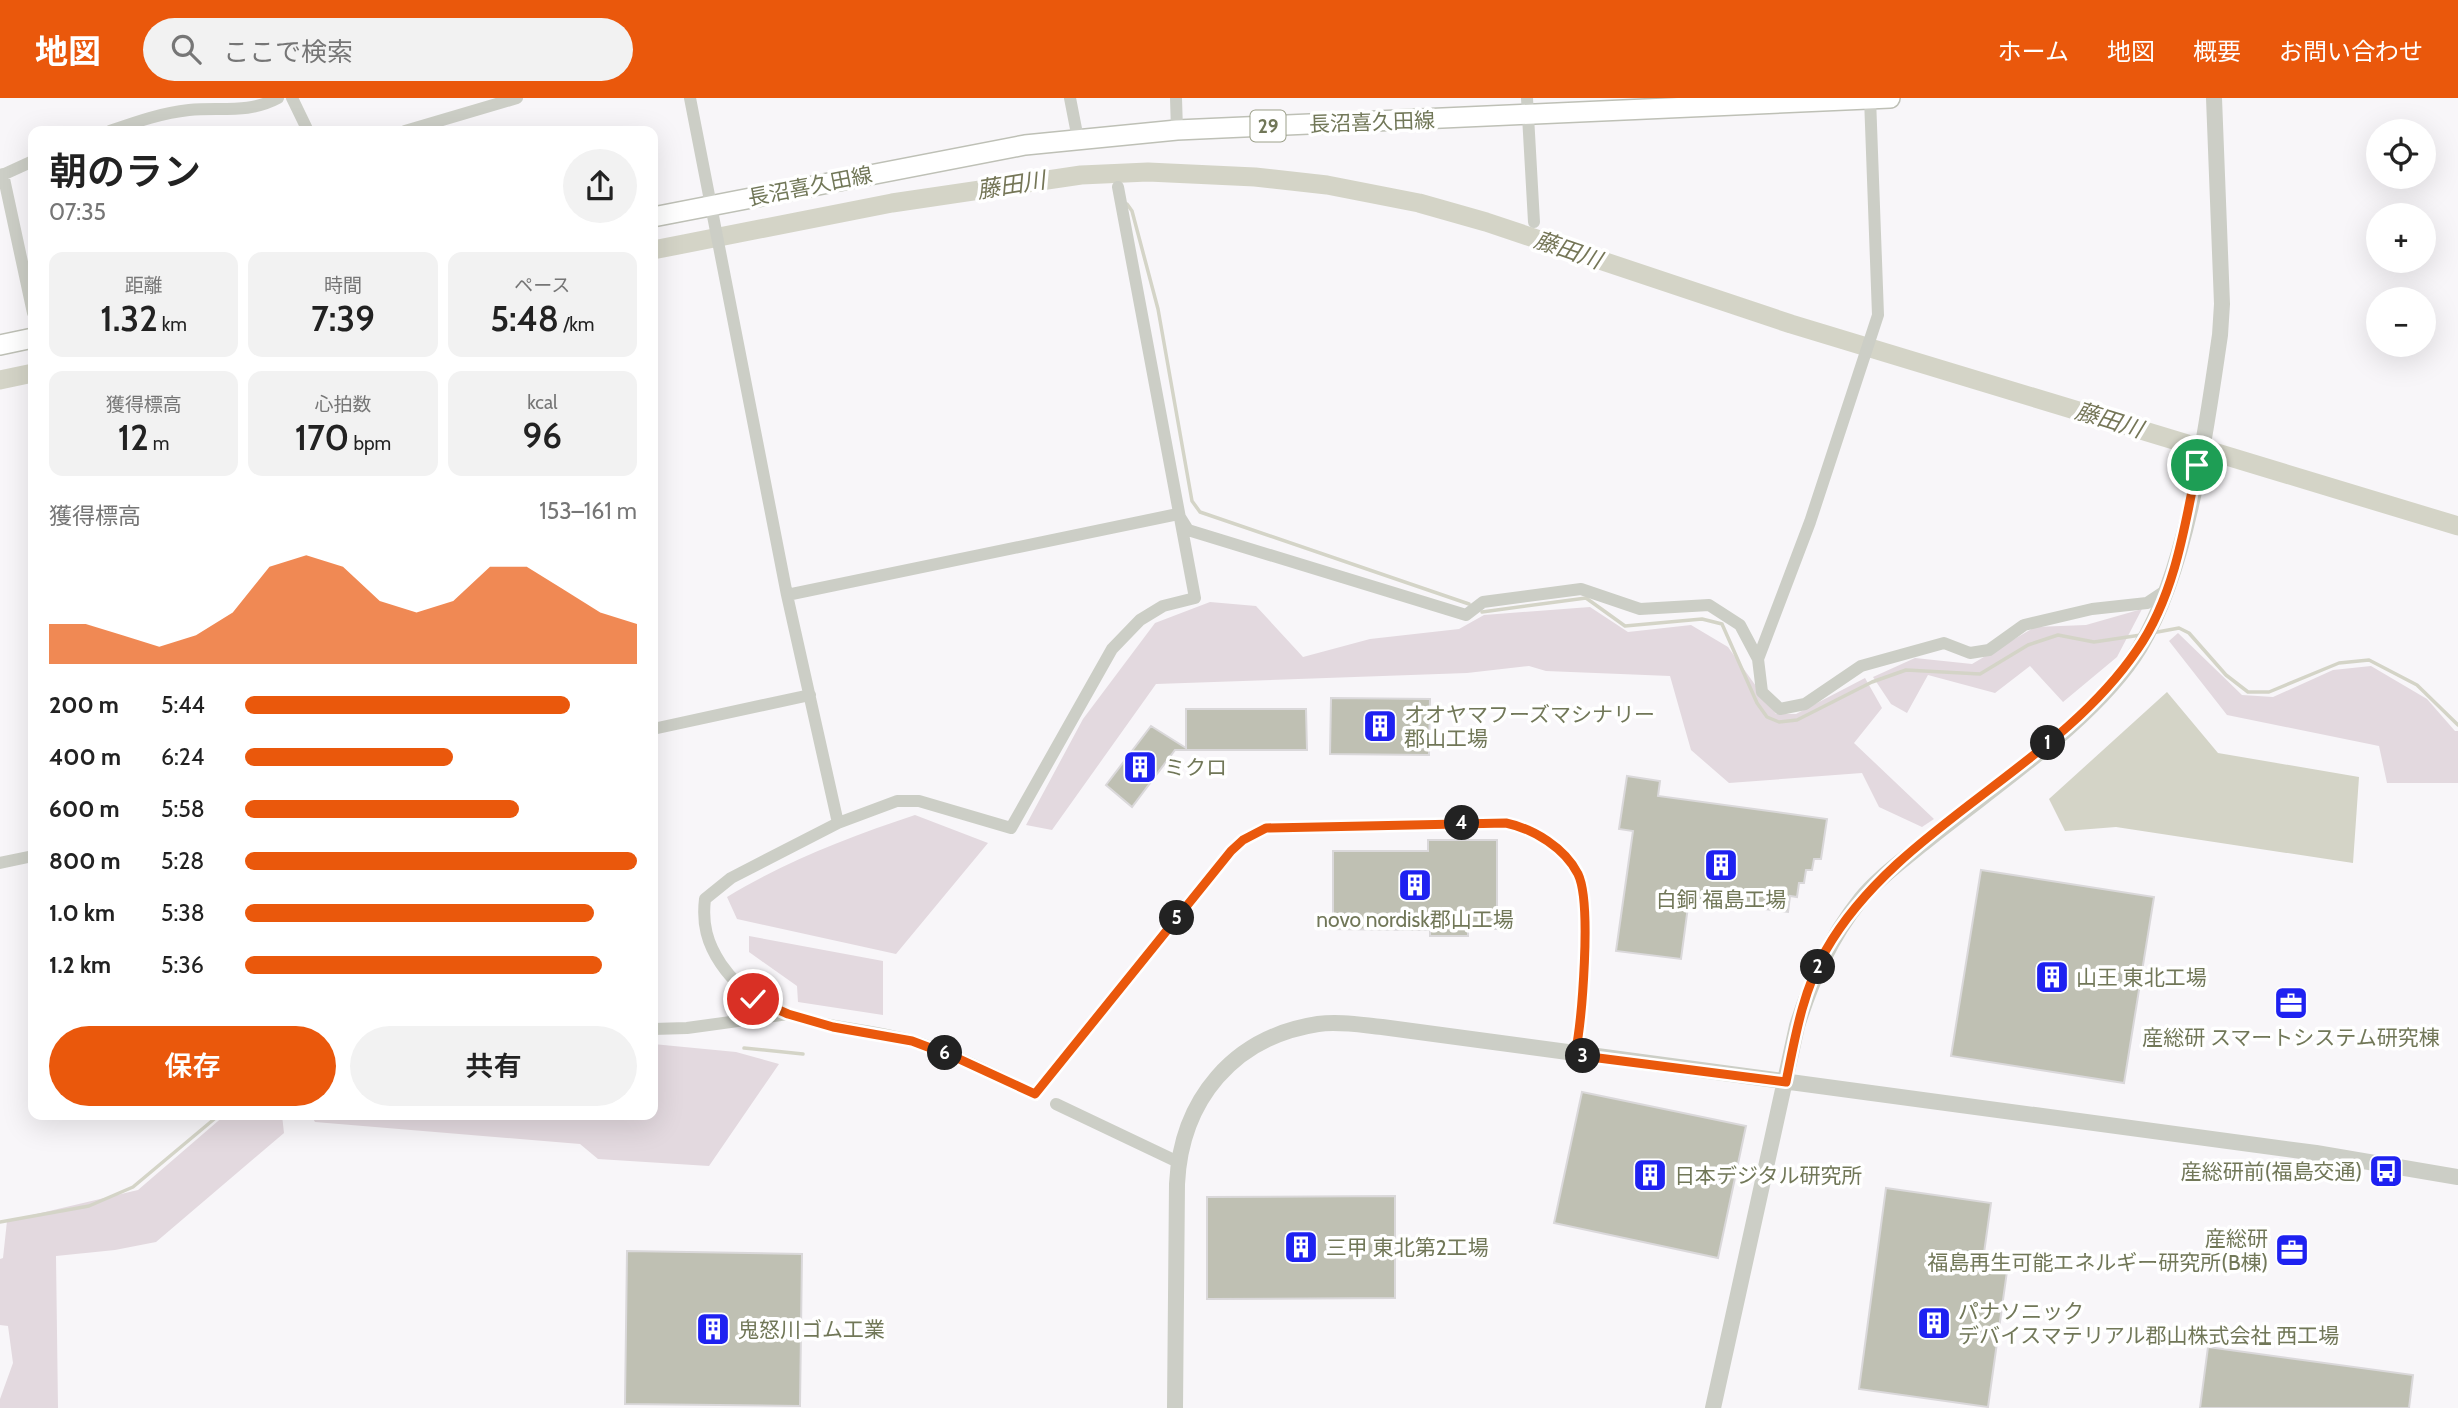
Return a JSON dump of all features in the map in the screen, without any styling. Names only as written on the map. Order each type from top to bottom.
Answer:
[{"type":"main road","name":"長沼喜久田線","points":[[658,216],[712,210],[984,152],[1078,139],[1527,107],[1890,98]]},
{"type":"main road","points":[[0,345],[28,339]]},
{"type":"street","points":[[124,126],[151,116],[189,110],[244,110],[263,106],[278,98]]},
{"type":"street","points":[[292,98],[306,126]]},
{"type":"street","points":[[422,126],[517,98]]},
{"type":"street","points":[[690,98],[788,594],[838,823]]},
{"type":"street","points":[[1070,98],[1078,139]]},
{"type":"street","points":[[1177,98],[1177,130]]},
{"type":"street","points":[[1758,659],[1810,523],[1878,315],[1870,98]]},
{"type":"street","points":[[1713,1408],[1797,1026],[1825,951],[1862,897],[2101,695],[2121,672],[2157,614],[2183,538],[2207,410],[2222,304],[2214,98]]},
{"type":"street","points":[[1527,107],[1534,222]]},
{"type":"street","points":[[28,163],[2,175],[28,291]]},
{"type":"street","points":[[1118,187],[1195,598],[1163,606],[1140,620],[1112,649],[1011,828],[919,801],[897,802],[838,823],[730,878],[705,899],[704,929],[712,951],[730,976],[753,999],[788,1014],[833,1027],[912,1041],[957,1058],[1035,1094],[1214,872],[1243,840],[1266,828],[1506,823],[1538,835],[1553,845],[1571,862],[1584,891],[1582,1018],[1575,1055]]},
{"type":"street","points":[[788,594],[1178,514]]},
{"type":"street","points":[[1178,514],[1188,530],[1466,615],[1483,603],[1581,589],[1640,609],[1709,605],[1740,625],[1758,659],[1762,692],[1780,709],[1805,704],[1861,666],[1944,643],[1970,653],[1989,650],[2024,625],[2092,609],[2147,603],[2165,591]]},
{"type":"street","points":[[658,728],[810,695]]},
{"type":"street","points":[[0,863],[28,857]]},
{"type":"street","points":[[658,1029],[687,1028],[788,1014]]},
{"type":"street","points":[[1175,1408],[1178,1162],[1198,1101],[1216,1078],[1237,1058],[1261,1042],[1289,1031],[1319,1024],[1350,1024],[2316,1153],[2458,1177]]},
{"type":"street","points":[[1056,1104],[1178,1162]]},
{"type":"shaded area","points":[[1210,602],[1256,606],[1303,657],[1370,639],[1459,629],[1484,615],[1590,607],[1628,632],[1691,625],[1728,647],[1776,714],[1796,714],[1865,678],[1882,708],[1854,743],[1934,819],[1922,827],[1879,807],[1862,773],[1729,783],[1691,750],[1670,676],[1546,671],[1529,666],[1467,673],[1156,684],[1052,830],[1026,825],[1083,719],[1155,623]]},
{"type":"shaded area","points":[[2142,609],[2117,657],[2063,702],[2030,666],[1995,693],[1928,675],[1907,713],[1891,704],[1873,677],[1915,658],[1972,664],[2035,627],[2086,625]]},
{"type":"shaded area","points":[[2178,633],[2242,695],[2273,697],[2333,670],[2371,666],[2427,699],[2455,731],[2458,731],[2458,783],[2387,783],[2379,746],[2227,715],[2169,641]]},
{"type":"shaded area","points":[[2167,692],[2218,753],[2359,777],[2353,863],[2116,827],[2065,831],[2049,799]]},
{"type":"shaded area","points":[[915,815],[988,843],[896,954],[737,919],[727,897],[749,884],[818,851]]},
{"type":"shaded area","points":[[749,936],[883,961],[883,1015],[798,1002],[797,986],[749,952]]},
{"type":"shaded area","points":[[658,1044],[736,1052],[779,1064],[709,1166],[598,1159],[580,1144],[314,1120],[658,1120]]},
{"type":"shaded area","points":[[219,1120],[283,1120],[284,1133],[156,1242],[115,1250],[56,1256],[58,1408],[0,1408],[0,1399],[13,1363],[8,1326],[0,1325],[0,1259],[3,1258],[7,1221],[138,1190]]},
{"type":"building","name":"オオヤマフーズマシナリー 郡山工場","points":[[1331,698],[1430,699],[1429,755],[1330,754]]},
{"type":"building","name":"ミクロ","points":[[1186,709],[1306,709],[1307,750],[1175,750],[1132,807],[1106,785],[1151,726],[1186,748]]},
{"type":"building","name":"白銅 福島工場","points":[[1627,776],[1660,781],[1658,796],[1827,819],[1821,859],[1814,859],[1812,870],[1806,870],[1804,883],[1799,883],[1797,897],[1790,896],[1788,912],[1689,899],[1681,959],[1616,951],[1633,831],[1619,829]]},
{"type":"building","name":"novo nordisk郡山工場","points":[[1428,840],[1497,840],[1497,929],[1468,929],[1468,936],[1430,936],[1430,930],[1324,929],[1324,919],[1333,918],[1333,851],[1428,851]]},
{"type":"building","name":"山王 東北工場","points":[[1981,870],[2154,897],[2124,1083],[1951,1056]]},
{"type":"building","name":"日本デジタル研究所","points":[[1582,1092],[1746,1126],[1718,1258],[1554,1223]]},
{"type":"building","name":"パナソニック デバイスマテリアル郡山株式会社 西工場","points":[[1886,1188],[1991,1203],[1984,1253],[2009,1257],[1988,1407],[1859,1389]]},
{"type":"building","name":"三甲 東北第2工場","points":[[1395,1196],[1395,1298],[1207,1299],[1207,1197]]},
{"type":"building","name":"鬼怒川ゴム工業","points":[[627,1251],[802,1254],[800,1406],[625,1404]]},
{"type":"building","points":[[2208,1347],[2413,1375],[2409,1408],[2200,1408]]},
{"type":"waterway","name":"藤田川","points":[[658,249],[892,203],[1081,175],[1148,172],[1255,177],[1327,185],[1419,203],[1486,222],[1791,324],[2458,526]]},
{"type":"waterway","points":[[1127,204],[1132,211],[1158,309],[1192,501],[1200,512],[1469,604]]},
{"type":"waterway","name":"藤田川","points":[[0,380],[28,374]]},
{"type":"waterway","points":[[1482,612],[1586,598],[1625,626],[1702,619],[1722,624],[1757,703],[1767,717],[1779,722],[1797,720],[1872,682],[1906,670],[1980,674],[2028,645],[2058,635],[2094,642],[2141,635]]},
{"type":"waterway","points":[[2152,633],[2179,628],[2189,633],[2226,675],[2248,692],[2269,692],[2339,663],[2369,660],[2417,685],[2458,725]]},
{"type":"waterway","points":[[744,1048],[803,1054]]},
{"type":"waterway","points":[[0,1222],[89,1206],[133,1187],[213,1120]]},
{"type":"place","name":"オオヤマフーズマシナリー 郡山工場","points":[[1380,726]]},
{"type":"place","name":"ミクロ","points":[[1140,767]]},
{"type":"place","name":"白銅 福島工場","points":[[1721,865]]},
{"type":"place","name":"novo nordisk郡山工場","points":[[1415,885]]},
{"type":"place","name":"山王 東北工場","points":[[2052,977]]},
{"type":"place","name":"産総研 スマートシステム研究棟","points":[[2291,1003]]},
{"type":"place","name":"産総研前(福島交通)","points":[[2386,1171]]},
{"type":"place","name":"日本デジタル研究所","points":[[1650,1175]]},
{"type":"place","name":"三甲 東北第2工場","points":[[1301,1247]]},
{"type":"place","name":"産総研 福島再生可能エネルギー研究所(B棟)","points":[[2292,1250]]},
{"type":"place","name":"パナソニック デバイスマテリアル郡山株式会社 西工場","points":[[1934,1323]]},
{"type":"place","name":"鬼怒川ゴム工業","points":[[713,1329]]},
{"type":"route","points":[[753,999],[788,1014],[833,1027],[912,1041],[957,1058],[1035,1094],[1231,851],[1243,840],[1266,828],[1506,823],[1538,835],[1553,845],[1571,862],[1584,891],[1582,1018],[1575,1055],[1786,1082],[1797,1026],[1811,983],[1825,951],[1862,897],[1898,864],[2054,738],[2101,695],[2139,647],[2157,614],[2183,538],[2197,465]]}]
